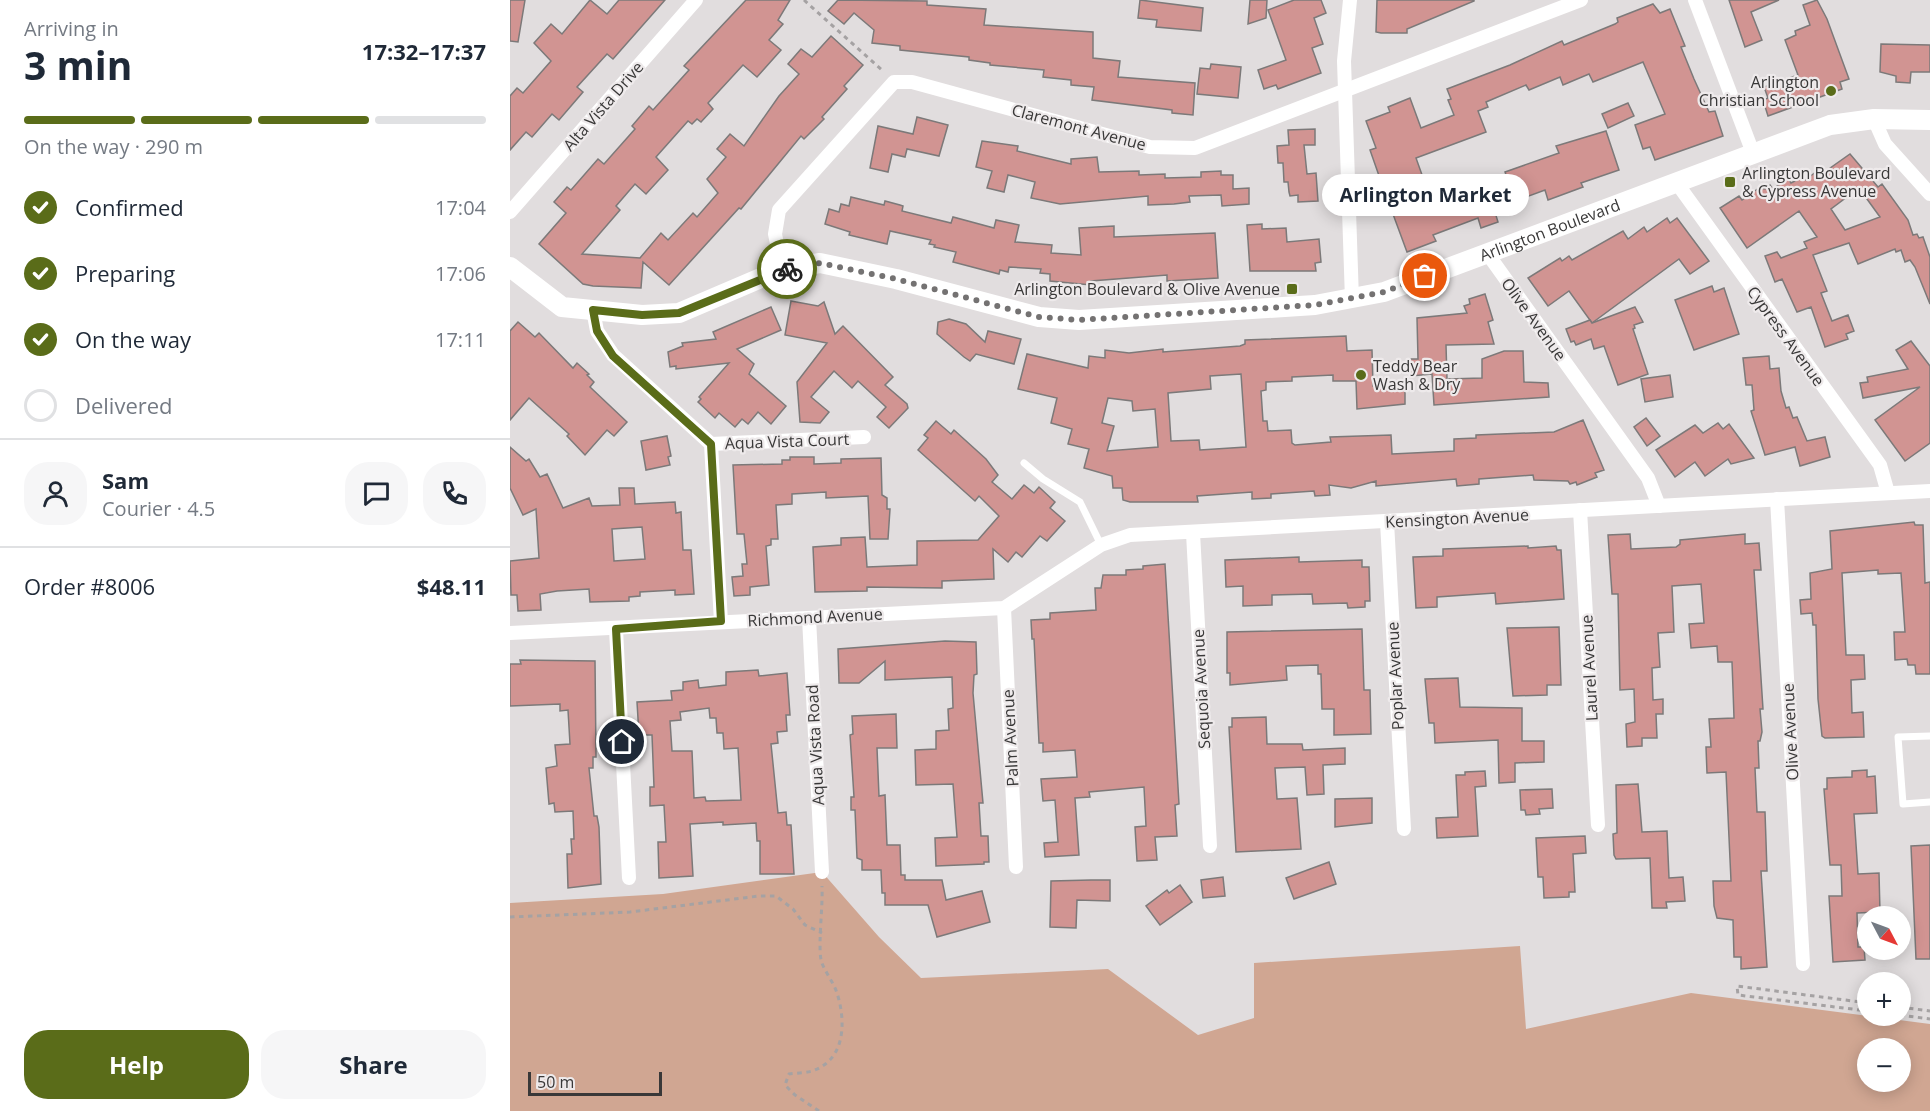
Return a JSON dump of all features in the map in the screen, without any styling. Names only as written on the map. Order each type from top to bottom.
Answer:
[{"type":"main road","name":"Arlington Boulevard","points":[[510,267],[562,308],[642,315],[679,313],[782,269],[820,263],[896,279],[1039,317],[1079,320],[1315,305],[1352,300],[1384,292],[1830,125],[1874,119],[1930,120]]},
{"type":"street","name":"Alta Vista Drive","points":[[510,212],[696,0]]},
{"type":"street","points":[[1350,0],[1344,61],[1352,300]]},
{"type":"street","name":"Claremont Avenue","points":[[894,82],[912,82],[1150,147],[1195,148],[1581,0]]},
{"type":"street","points":[[1695,0],[1753,153]]},
{"type":"street","points":[[782,269],[775,234],[779,210],[894,82]]},
{"type":"street","points":[[1874,119],[1884,144],[1930,194]]},
{"type":"street","name":"Cypress Avenue","points":[[1676,182],[1880,465],[1888,493]]},
{"type":"street","name":"Olive Avenue","points":[[1487,253],[1648,478],[1659,506]]},
{"type":"street","points":[[593,310],[597,331],[613,356],[711,444],[721,621]]},
{"type":"street","name":"Aqua Vista Court","points":[[711,444],[864,437]]},
{"type":"street","name":"Kensington Avenue","points":[[1101,545],[1130,535],[1930,491]]},
{"type":"street","name":"Olive Avenue","points":[[1777,499],[1803,964]]},
{"type":"street","name":"Laurel Avenue","points":[[1580,510],[1598,825]]},
{"type":"street","name":"Poplar Avenue","points":[[1387,522],[1404,829]]},
{"type":"street","name":"Sequoia Avenue","points":[[1193,532],[1210,846]]},
{"type":"street","points":[[1004,608],[1101,545]]},
{"type":"street","name":"Richmond Avenue","points":[[510,633],[1004,608]]},
{"type":"street","name":"Palm Avenue","points":[[1004,608],[1016,867]]},
{"type":"street","name":"Aqua Vista Road","points":[[809,618],[822,872]]},
{"type":"street","points":[[616,629],[628,878]]},
{"type":"lane","points":[[1024,462],[1043,479],[1080,502],[1101,545]]},
{"type":"lane","points":[[1930,736],[1898,737],[1903,804],[1930,802]]},
{"type":"path","points":[[804,0],[894,82]]},
{"type":"path","points":[[819,1111],[795,1095],[785,1085],[789,1074],[813,1071],[830,1059],[842,1038],[844,1020],[836,991],[822,963],[820,949],[822,872]]},
{"type":"path","points":[[510,917],[630,912],[759,896],[776,896],[793,909],[805,925],[822,933]]},
{"type":"path","points":[[1857,1002],[1737,986],[1738,994],[1857,1010]]},
{"type":"path","points":[[1911,1008],[1930,1011]]},
{"type":"path","points":[[1911,1016],[1930,1019]]},
{"type":"shaded area","points":[[822,872],[879,937],[921,978],[1108,969],[1198,1035],[1254,1018],[1254,963],[1520,946],[1526,1029],[1691,993],[1857,1015],[1857,1026],[1911,1026],[1911,1022],[1930,1024],[1930,1111],[510,1111],[510,903],[663,894]]},
{"type":"building","points":[[510,0],[525,0],[518,42],[510,41]]},
{"type":"building","points":[[590,0],[607,14],[619,0],[665,0],[613,59],[607,54],[577,87],[583,92],[559,120],[552,114],[532,137],[526,132],[510,150],[510,96],[517,88],[523,93],[551,61],[534,43],[551,24],[562,34]]},
{"type":"building","points":[[746,0],[790,0],[778,20],[783,24],[769,40],[781,50],[757,77],[743,65],[708,103],[713,109],[701,122],[697,119],[692,124],[688,121],[656,157],[668,170],[646,194],[635,184],[616,206],[620,210],[582,254],[640,258],[661,233],[668,240],[693,213],[697,217],[718,193],[707,179],[726,157],[717,149],[730,134],[744,146],[779,96],[799,74],[788,64],[801,49],[812,57],[831,36],[863,65],[844,86],[847,89],[822,117],[824,119],[804,139],[801,136],[741,209],[739,208],[669,285],[643,262],[641,288],[583,284],[539,244],[566,213],[554,202],[567,187],[571,190],[598,159],[604,164],[635,129],[632,126],[649,106],[653,110],[689,70],[684,66]]},
{"type":"building","points":[[838,0],[927,1],[927,5],[986,9],[984,25],[1093,32],[1093,58],[1120,61],[1118,77],[1195,83],[1193,115],[1172,113],[1172,110],[1092,100],[1094,87],[1071,85],[1071,80],[1043,77],[1044,70],[990,65],[990,63],[969,60],[969,57],[900,50],[900,46],[872,43],[874,30],[854,13],[844,24],[828,11]]},
{"type":"building","points":[[1140,0],[1203,8],[1201,31],[1156,27],[1157,20],[1138,18]]},
{"type":"building","points":[[1250,0],[1267,0],[1266,18],[1248,24]]},
{"type":"building","points":[[1294,0],[1321,0],[1326,13],[1314,18],[1323,44],[1312,48],[1321,73],[1278,89],[1276,85],[1264,89],[1258,70],[1286,60],[1268,10]]},
{"type":"building","points":[[1377,0],[1474,1],[1407,29],[1407,33],[1381,33],[1376,32]]},
{"type":"building","points":[[1729,0],[1779,0],[1751,12],[1762,40],[1745,47]]},
{"type":"building","points":[[1817,0],[1827,19],[1849,79],[1840,82],[1842,89],[1768,116],[1763,100],[1768,98],[1764,87],[1798,75],[1785,40],[1796,35],[1795,31],[1810,25],[1803,5]]},
{"type":"building","points":[[1653,4],[1660,13],[1670,9],[1685,46],[1681,47],[1694,79],[1709,112],[1715,111],[1723,136],[1655,160],[1650,147],[1643,149],[1635,125],[1665,114],[1643,62],[1593,82],[1589,74],[1563,85],[1560,77],[1529,90],[1526,85],[1486,102],[1488,107],[1478,111],[1486,132],[1416,158],[1432,203],[1444,199],[1446,205],[1479,195],[1481,199],[1490,196],[1498,222],[1481,228],[1478,218],[1433,235],[1436,241],[1407,252],[1390,206],[1378,211],[1372,195],[1384,190],[1370,150],[1376,148],[1366,121],[1390,112],[1388,107],[1410,98],[1421,128],[1454,115],[1448,100],[1451,99],[1447,89],[1510,65],[1562,41],[1564,45],[1615,24],[1618,22],[1617,18]]},
{"type":"building","points":[[1881,44],[1930,45],[1930,72],[1911,72],[1910,83],[1896,82],[1896,76],[1880,72]]},
{"type":"building","points":[[1211,64],[1241,67],[1238,98],[1197,94],[1200,68],[1210,69]]},
{"type":"building","points":[[1628,103],[1634,116],[1608,128],[1602,114]]},
{"type":"building","points":[[917,117],[948,125],[939,156],[907,149],[905,157],[892,154],[888,172],[870,168],[878,126],[913,134]]},
{"type":"building","points":[[1315,129],[1315,145],[1304,145],[1307,174],[1316,173],[1318,201],[1298,202],[1298,195],[1290,196],[1288,182],[1284,182],[1283,163],[1278,163],[1277,146],[1289,145],[1288,130]]},
{"type":"building","points":[[1606,131],[1619,170],[1581,183],[1583,187],[1548,200],[1545,190],[1515,201],[1505,172],[1559,153],[1556,146]]},
{"type":"building","points":[[982,141],[1018,146],[1017,151],[1071,164],[1071,159],[1097,157],[1099,172],[1139,171],[1139,175],[1165,174],[1165,178],[1201,177],[1201,172],[1221,171],[1221,175],[1233,175],[1233,189],[1249,188],[1249,204],[1222,206],[1221,195],[1189,196],[1190,202],[1174,204],[1148,205],[1148,196],[1060,204],[1031,198],[1035,182],[1008,175],[1004,192],[987,188],[992,171],[976,167]]},
{"type":"building","points":[[1850,154],[1878,187],[1882,184],[1908,220],[1913,235],[1923,237],[1930,257],[1930,304],[1915,267],[1910,260],[1905,262],[1901,250],[1896,252],[1895,249],[1858,264],[1849,243],[1813,255],[1827,291],[1821,293],[1832,321],[1848,315],[1854,331],[1846,334],[1848,339],[1825,347],[1811,307],[1797,312],[1782,279],[1775,282],[1765,256],[1777,252],[1781,258],[1807,248],[1804,242],[1817,237],[1799,211],[1747,248],[1720,208],[1739,196],[1742,200],[1759,188],[1765,189],[1770,185],[1773,189],[1788,178],[1791,183],[1803,177],[1805,180],[1820,169],[1823,173]],"holes":[[[1859,188],[1880,217],[1845,230],[1831,209]]]},
{"type":"building","points":[[851,197],[884,205],[885,201],[903,206],[902,211],[951,223],[953,217],[994,228],[996,220],[1019,225],[1015,242],[1052,245],[1051,253],[1081,255],[1079,228],[1114,226],[1114,237],[1215,233],[1218,278],[1167,281],[1167,275],[1091,281],[1091,285],[1050,281],[1050,274],[1040,273],[1041,269],[1009,267],[1008,272],[1000,270],[999,274],[953,262],[956,252],[934,247],[935,245],[929,244],[931,240],[890,231],[887,244],[849,235],[850,232],[825,224],[829,209],[839,212],[841,204],[849,206]]},
{"type":"building","points":[[1667,218],[1670,223],[1677,218],[1709,261],[1690,274],[1679,259],[1592,323],[1569,291],[1548,306],[1528,278],[1560,258],[1562,261],[1569,256],[1572,260],[1623,231],[1628,239],[1644,227],[1647,232]]},
{"type":"building","points":[[1262,224],[1262,229],[1286,228],[1287,242],[1319,239],[1321,262],[1315,263],[1316,271],[1250,271],[1247,225]]},
{"type":"building","points":[[1712,286],[1714,292],[1724,288],[1739,334],[1694,350],[1675,300]]},
{"type":"building","points":[[1485,294],[1493,320],[1488,322],[1494,344],[1446,345],[1447,379],[1482,378],[1482,359],[1504,351],[1523,351],[1524,382],[1548,383],[1549,397],[1434,405],[1432,374],[1411,376],[1410,359],[1418,359],[1417,318],[1467,313],[1464,306],[1470,304],[1469,299]]},
{"type":"building","points":[[791,301],[818,306],[824,302],[835,334],[843,326],[893,377],[885,385],[907,404],[908,408],[889,428],[877,417],[886,407],[858,381],[852,388],[834,371],[811,397],[829,412],[820,423],[800,422],[797,382],[827,343],[785,335]]},
{"type":"building","points":[[771,307],[781,330],[737,349],[754,364],[749,374],[786,406],[771,424],[758,412],[748,424],[742,419],[735,427],[719,413],[715,418],[698,402],[701,399],[699,397],[729,363],[676,369],[676,366],[670,367],[668,352],[683,346],[682,343],[716,339],[713,332]]},
{"type":"building","points":[[1635,307],[1643,322],[1634,325],[1633,329],[1648,374],[1618,385],[1604,346],[1594,349],[1591,339],[1576,345],[1574,341],[1571,342],[1566,329],[1590,320],[1592,323]]},
{"type":"building","points":[[949,319],[966,324],[985,342],[988,331],[1021,339],[1014,364],[976,354],[970,361],[964,357],[937,334],[938,322]]},
{"type":"building","points":[[518,322],[535,337],[539,333],[573,368],[577,363],[589,374],[587,375],[594,382],[590,387],[627,422],[614,436],[607,430],[585,455],[567,436],[569,434],[529,398],[510,420],[510,331]]},
{"type":"building","points":[[1346,336],[1347,351],[1372,350],[1373,386],[1405,384],[1405,404],[1357,409],[1356,381],[1333,381],[1333,375],[1292,377],[1292,381],[1266,382],[1266,390],[1261,391],[1263,421],[1267,421],[1268,431],[1291,430],[1292,443],[1295,445],[1331,442],[1330,437],[1391,435],[1392,454],[1454,451],[1454,439],[1476,438],[1476,435],[1554,432],[1583,420],[1604,470],[1595,473],[1597,477],[1577,485],[1576,482],[1570,484],[1568,481],[1534,480],[1533,475],[1479,479],[1479,484],[1457,486],[1456,479],[1376,486],[1376,481],[1351,488],[1329,485],[1330,495],[1315,496],[1314,491],[1271,494],[1271,498],[1252,499],[1252,492],[1197,496],[1198,502],[1130,502],[1123,500],[1122,488],[1113,488],[1112,476],[1084,468],[1089,449],[1068,444],[1072,429],[1051,423],[1057,398],[1018,389],[1027,354],[1088,368],[1089,356],[1105,358],[1105,350],[1129,353],[1163,349],[1163,352],[1240,346],[1245,344],[1245,340]],"holes":[[[1241,374],[1246,447],[1200,450],[1199,440],[1171,441],[1168,393],[1211,389],[1210,376]],[[1108,398],[1132,401],[1133,411],[1155,409],[1158,447],[1107,451],[1114,426],[1102,423]]]},
{"type":"building","points":[[1911,341],[1930,366],[1930,443],[1905,461],[1875,420],[1920,387],[1863,398],[1860,383],[1868,382],[1867,377],[1908,369],[1896,350]]},
{"type":"building","points":[[1769,356],[1770,369],[1779,368],[1781,391],[1786,408],[1789,407],[1793,418],[1797,417],[1807,441],[1825,437],[1830,457],[1800,466],[1795,447],[1765,455],[1751,411],[1754,410],[1752,385],[1746,385],[1743,358]]},
{"type":"building","points":[[1670,375],[1673,397],[1645,402],[1641,379]]},
{"type":"building","points":[[1646,418],[1660,436],[1647,446],[1634,427]]},
{"type":"building","points":[[936,421],[951,434],[954,430],[986,459],[998,475],[992,482],[1012,499],[1024,485],[1034,493],[1039,487],[1055,502],[1050,508],[1065,521],[1047,541],[1040,536],[1022,557],[1016,552],[1008,562],[993,549],[994,579],[942,581],[942,588],[867,587],[867,591],[815,592],[813,547],[841,545],[841,538],[865,537],[867,567],[917,565],[917,541],[978,540],[999,516],[979,496],[975,501],[918,450],[928,438],[924,435]]},
{"type":"building","points":[[1718,423],[1723,429],[1729,424],[1754,458],[1731,464],[1728,459],[1705,476],[1695,462],[1675,477],[1656,450],[1695,425],[1703,433]]},
{"type":"building","points":[[667,436],[671,456],[668,457],[670,465],[646,470],[641,441]]},
{"type":"building","points":[[510,447],[526,461],[529,459],[540,477],[547,474],[563,508],[589,498],[592,506],[620,505],[619,488],[634,488],[635,504],[675,502],[676,513],[681,512],[683,550],[691,550],[694,594],[675,595],[675,590],[640,592],[640,596],[629,597],[629,601],[590,602],[589,589],[557,591],[540,594],[541,610],[518,611],[517,595],[511,595],[510,561],[539,558],[536,509],[523,515],[510,488]],"holes":[[[642,527],[645,559],[614,561],[612,529]]]},
{"type":"building","points":[[790,457],[814,457],[814,464],[841,463],[841,459],[881,458],[882,495],[887,498],[887,509],[890,509],[888,539],[870,539],[868,496],[826,498],[826,492],[792,494],[792,504],[776,505],[778,539],[771,539],[771,545],[766,546],[769,585],[750,587],[750,595],[734,596],[732,577],[743,576],[742,564],[747,564],[744,534],[737,534],[733,465],[782,464],[782,460],[790,460]]},
{"type":"building","points":[[1914,522],[1915,525],[1923,525],[1925,583],[1930,582],[1930,674],[1916,674],[1915,665],[1908,665],[1907,659],[1895,660],[1894,632],[1905,632],[1901,573],[1878,574],[1878,570],[1842,573],[1846,655],[1864,655],[1865,679],[1851,680],[1852,713],[1863,712],[1864,737],[1825,738],[1822,736],[1818,699],[1816,625],[1813,625],[1812,613],[1801,614],[1800,600],[1811,599],[1810,573],[1832,569],[1830,531]]},
{"type":"building","points":[[1630,534],[1631,549],[1676,547],[1680,544],[1680,540],[1745,534],[1745,544],[1759,543],[1761,570],[1754,570],[1763,709],[1760,709],[1762,732],[1760,741],[1758,741],[1759,768],[1755,768],[1757,812],[1765,812],[1767,871],[1761,871],[1767,967],[1741,969],[1741,957],[1734,957],[1733,920],[1717,918],[1714,906],[1713,881],[1731,881],[1726,772],[1707,773],[1706,747],[1711,747],[1709,719],[1734,718],[1732,662],[1718,662],[1717,646],[1691,648],[1689,624],[1704,623],[1701,584],[1672,586],[1674,632],[1658,633],[1660,667],[1652,668],[1653,700],[1663,699],[1663,714],[1656,714],[1657,738],[1642,738],[1642,746],[1627,747],[1626,724],[1635,722],[1634,689],[1620,690],[1618,594],[1612,594],[1608,535]]},
{"type":"building","points":[[1528,546],[1528,548],[1556,546],[1557,550],[1561,550],[1564,599],[1496,604],[1495,593],[1437,597],[1437,607],[1416,608],[1413,557],[1443,556],[1443,549]]},
{"type":"building","points":[[1299,557],[1299,562],[1362,560],[1362,567],[1369,567],[1370,601],[1365,601],[1365,607],[1348,608],[1347,603],[1313,604],[1312,594],[1272,595],[1272,605],[1243,606],[1243,586],[1226,587],[1225,560]]},
{"type":"building","points":[[1165,564],[1179,804],[1175,805],[1177,836],[1155,837],[1157,860],[1137,861],[1135,827],[1146,826],[1144,787],[1089,792],[1090,797],[1075,798],[1079,855],[1045,857],[1044,843],[1058,842],[1055,800],[1043,801],[1041,779],[1077,777],[1075,750],[1043,752],[1043,743],[1039,743],[1031,620],[1050,619],[1050,613],[1096,610],[1095,588],[1101,588],[1103,575],[1126,575],[1126,570]]},
{"type":"building","points":[[1559,627],[1561,685],[1547,685],[1547,695],[1513,696],[1507,628]]},
{"type":"building","points":[[1362,629],[1364,690],[1370,690],[1371,734],[1334,735],[1334,709],[1322,709],[1321,674],[1318,674],[1318,665],[1286,666],[1287,680],[1230,685],[1230,673],[1227,673],[1227,632]]},
{"type":"building","points":[[945,641],[976,642],[977,674],[974,675],[973,693],[983,803],[979,803],[981,836],[988,836],[989,862],[984,862],[984,864],[936,866],[935,838],[957,837],[953,784],[916,785],[915,750],[936,749],[936,731],[949,730],[948,709],[953,708],[952,677],[885,680],[885,661],[859,683],[839,683],[838,649]]},
{"type":"building","points":[[520,660],[595,661],[596,757],[593,757],[593,768],[589,768],[594,816],[597,816],[599,827],[601,884],[568,888],[567,854],[572,854],[573,811],[555,812],[554,803],[549,804],[546,768],[557,766],[555,745],[570,744],[568,710],[560,711],[560,704],[510,706],[510,664],[521,664]]},
{"type":"building","points":[[758,670],[759,676],[787,673],[790,715],[786,715],[787,731],[777,732],[778,743],[771,744],[778,813],[786,812],[787,825],[791,825],[794,874],[760,874],[760,841],[757,841],[756,823],[723,825],[723,822],[690,824],[693,876],[659,878],[658,842],[666,842],[664,805],[650,806],[650,787],[654,787],[652,735],[639,735],[637,702],[672,700],[671,691],[683,690],[683,682],[698,680],[699,688],[726,685],[726,672]],"holes":[[[709,708],[710,718],[716,718],[717,733],[723,733],[724,749],[738,748],[741,800],[706,801],[705,797],[694,798],[692,751],[672,751],[670,721],[681,720],[680,712]]]},
{"type":"building","points":[[1458,678],[1460,707],[1522,708],[1522,741],[1544,741],[1544,762],[1515,763],[1515,782],[1499,783],[1498,740],[1435,743],[1434,723],[1429,723],[1425,679]]},
{"type":"building","points":[[896,714],[897,748],[877,748],[879,796],[885,795],[887,845],[900,845],[901,875],[905,875],[905,880],[942,880],[946,900],[982,891],[990,922],[937,937],[928,905],[885,905],[881,870],[862,870],[862,860],[857,858],[855,810],[851,810],[851,797],[854,797],[850,735],[853,734],[852,716]]},
{"type":"building","points":[[1266,717],[1267,744],[1302,744],[1303,750],[1345,748],[1345,764],[1323,765],[1324,794],[1307,795],[1305,767],[1275,768],[1277,799],[1297,798],[1301,849],[1236,852],[1229,727],[1232,727],[1232,718]]},
{"type":"building","points":[[1867,770],[1867,777],[1875,776],[1877,813],[1854,814],[1858,874],[1879,873],[1880,906],[1857,906],[1857,960],[1865,960],[1833,962],[1829,896],[1842,896],[1841,865],[1830,865],[1824,789],[1827,789],[1827,778],[1852,777],[1852,771]]},
{"type":"building","points":[[1485,771],[1486,786],[1475,787],[1478,836],[1437,838],[1436,818],[1458,817],[1456,775]]},
{"type":"building","points":[[1638,784],[1642,832],[1667,831],[1669,878],[1683,877],[1685,901],[1666,902],[1667,908],[1652,908],[1650,858],[1616,859],[1614,855],[1613,834],[1617,833],[1616,785]]},
{"type":"building","points":[[1552,789],[1553,808],[1539,809],[1540,814],[1526,815],[1525,810],[1521,810],[1520,790]]},
{"type":"building","points":[[1372,798],[1372,823],[1335,827],[1335,799]]},
{"type":"building","points":[[1585,836],[1586,853],[1573,854],[1575,892],[1569,892],[1569,897],[1544,898],[1543,877],[1538,877],[1536,838]]},
{"type":"building","points":[[1930,845],[1930,959],[1916,959],[1911,846]]},
{"type":"building","points":[[1329,862],[1336,884],[1294,899],[1286,878]]},
{"type":"building","points":[[1223,877],[1225,896],[1203,898],[1201,880]]},
{"type":"building","points":[[1110,880],[1110,901],[1077,900],[1076,928],[1050,927],[1051,881]]},
{"type":"building","points":[[1180,885],[1192,902],[1160,925],[1146,906],[1167,890],[1169,893]]},
{"type":"way so far","points":[[787,269],[820,263],[896,279],[1039,317],[1079,320],[1315,305],[1352,300],[1384,292],[1425,276]]},
{"type":"place","name":"Arlington Christian School","points":[[1831,91]]},
{"type":"place","name":"Arlington Boulevard & Cypress Avenue","points":[[1730,182]]},
{"type":"place","name":"Arlington Market","points":[[1425,276]]},
{"type":"place","name":"Arlington Boulevard & Olive Avenue","points":[[1292,289]]},
{"type":"place","name":"Teddy Bear Wash & Dry","points":[[1361,375]]},
{"type":"route","points":[[622,742],[616,629],[721,621],[711,444],[613,356],[597,331],[593,310],[642,315],[679,313],[708,303],[782,269],[787,269]]}]
